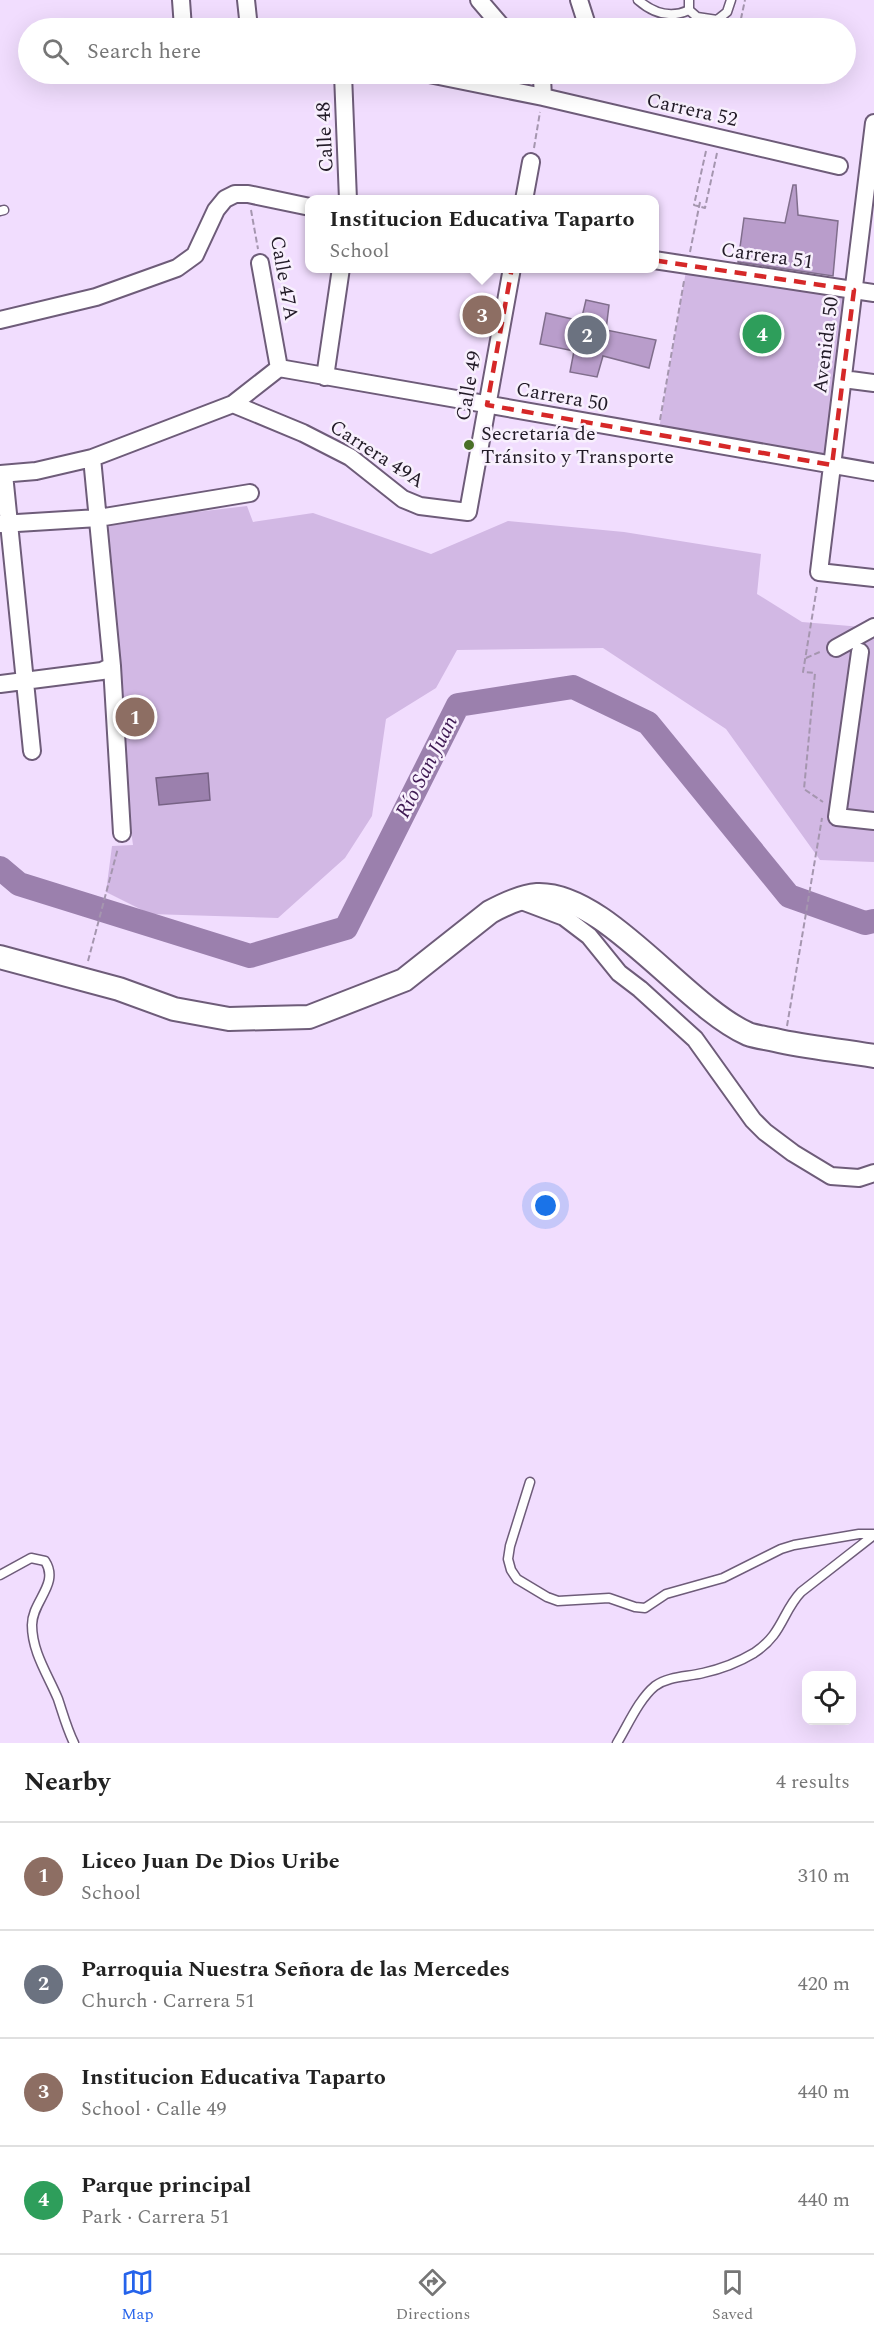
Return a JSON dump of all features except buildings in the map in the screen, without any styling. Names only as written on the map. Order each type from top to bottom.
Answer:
[{"type":"main road","points":[[0,957],[119,989],[174,1009],[229,1019],[309,1017],[404,980],[490,912],[504,904],[537,895],[567,900],[592,913],[614,928],[713,1012],[749,1034],[811,1048],[874,1056]]},
{"type":"street","points":[[181,0],[182,18]]},
{"type":"street","points":[[246,0],[248,18]]},
{"type":"street","points":[[479,0],[494,18]]},
{"type":"street","points":[[579,0],[585,18]]},
{"type":"street","name":"Calle 48","points":[[343,84],[348,195]]},
{"type":"street","name":"Carrera 52","points":[[479,84],[839,166]]},
{"type":"street","points":[[542,84],[543,97]]},
{"type":"street","name":"Avenida 50","points":[[819,572],[871,170],[874,123]]},
{"type":"street","points":[[525,195],[531,162]]},
{"type":"street","points":[[0,320],[96,297],[177,268],[195,255],[208,224],[225,199],[235,194],[248,194],[305,206]]},
{"type":"street","name":"Carrera 51","points":[[659,261],[874,293]]},
{"type":"street","name":"Calle 47A","points":[[260,263],[279,368]]},
{"type":"street","points":[[325,376],[340,273]]},
{"type":"street","name":"Calle 49","points":[[468,512],[511,273]]},
{"type":"street","points":[[32,751],[5,524],[2,474],[36,471],[92,458],[233,404],[279,368]]},
{"type":"street","name":"Carrera 50","points":[[279,368],[874,472]]},
{"type":"street","points":[[843,378],[874,383]]},
{"type":"street","name":"Carrera 49A","points":[[233,404],[303,433],[350,458],[403,499],[420,506],[468,512]]},
{"type":"street","points":[[92,458],[112,666],[122,833]]},
{"type":"street","points":[[5,524],[98,518],[250,493]]},
{"type":"street","points":[[819,572],[874,578]]},
{"type":"street","points":[[874,627],[836,648],[867,653],[837,817],[874,821]]},
{"type":"street","points":[[0,684],[102,671],[112,666]]},
{"type":"street","points":[[519,900],[564,917],[590,936],[619,973],[695,1039],[753,1120],[765,1132],[831,1176],[859,1178],[874,1173]]},
{"type":"lane","points":[[638,0],[650,10],[660,13],[672,15],[689,10]]},
{"type":"lane","points":[[689,0],[689,10],[697,17],[704,18]]},
{"type":"lane","points":[[721,18],[727,12],[730,0]]},
{"type":"lane","points":[[530,1482],[508,1559],[517,1579],[558,1601],[609,1598],[645,1608],[666,1594],[723,1578],[781,1549],[859,1534],[874,1535]]},
{"type":"lane","points":[[617,1743],[645,1698],[657,1685],[670,1679],[720,1668],[753,1653],[778,1631],[793,1602],[801,1592],[874,1535]]},
{"type":"lane","points":[[0,1575],[32,1558],[45,1561],[48,1566],[49,1585],[38,1602],[33,1618],[34,1644],[74,1743]]},
{"type":"path","points":[[741,18],[745,0]]},
{"type":"path","points":[[531,162],[543,97]]},
{"type":"path","points":[[715,137],[705,208],[694,206],[715,137]]},
{"type":"path","name":"Calle 47A","points":[[248,194],[260,263]]},
{"type":"path","points":[[658,435],[700,202]]},
{"type":"path","points":[[819,572],[803,672],[815,673],[804,789],[824,803]]},
{"type":"path","points":[[784,1042],[816,852]]},
{"type":"path","points":[[89,959],[115,860]]},
{"type":"highlighted area","points":[[517,240],[854,290],[832,465],[487,405]]},
{"type":"shaded area","points":[[687,265],[854,290],[832,465],[658,435]]},
{"type":"shaded area","points":[[247,506],[253,522],[313,513],[431,554],[508,521],[624,532],[761,554],[757,594],[802,622],[874,628],[874,862],[820,860],[726,729],[603,648],[457,650],[436,688],[386,719],[372,816],[345,858],[278,918],[150,914],[106,892],[112,846],[133,845],[125,787],[104,523]]},
{"type":"shaded area","points":[[208,773],[210,800],[159,805],[156,778]]},
{"type":"waterway","name":"Río San Juan","points":[[0,868],[19,884],[250,956],[346,928],[458,705],[573,687],[648,723],[789,896],[865,923],[874,921]]},
{"type":"place","name":"Institucion Educativa Taparto","points":[[482,315]]},
{"type":"place","name":"Parque principal","points":[[762,334]]},
{"type":"place","name":"Parroquia Nuestra Señora de las Mercedes","points":[[587,335]]},
{"type":"place","name":"Secretaría de Tránsito y Transporte","points":[[469,445]]},
{"type":"place","name":"Liceo Juan De Dios Uribe","points":[[135,717]]}]
